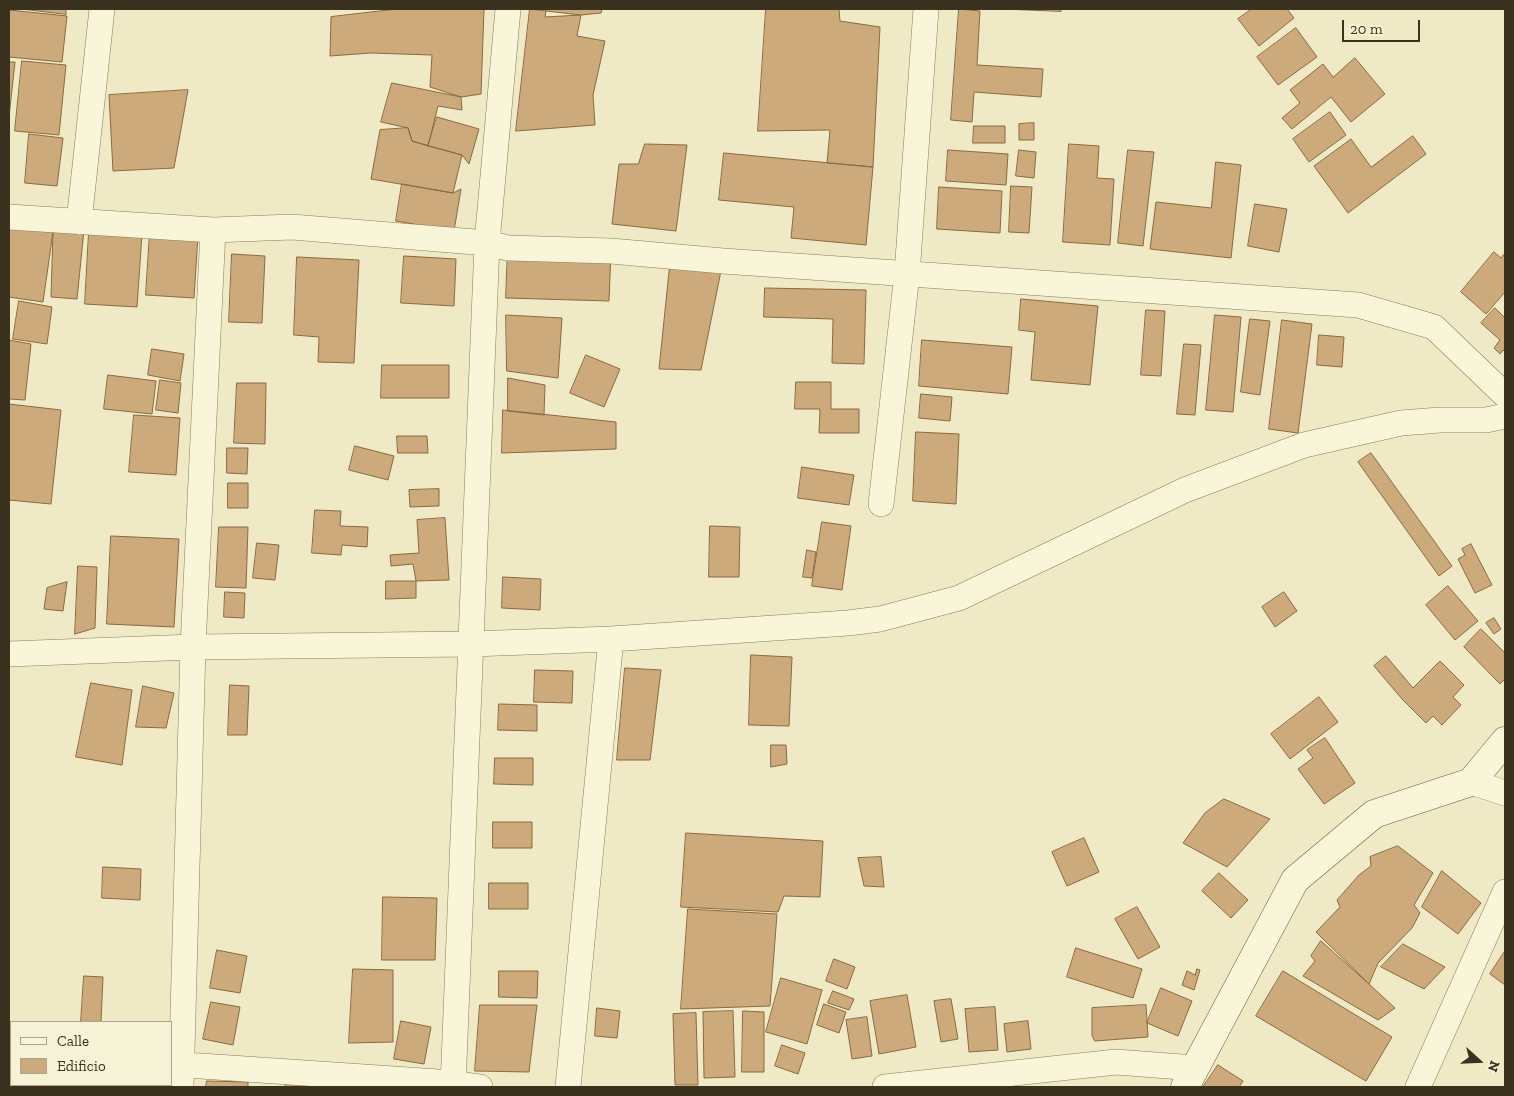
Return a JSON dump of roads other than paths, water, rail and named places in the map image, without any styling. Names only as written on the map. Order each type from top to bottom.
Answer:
[{"type":"street","points":[[79,222],[102,9]]},
{"type":"street","points":[[453,1085],[487,243],[508,9]]},
{"type":"street","points":[[881,504],[908,274],[926,9]]},
{"type":"street","points":[[9,217],[214,230],[292,227],[487,243],[508,248],[611,251],[908,274],[1358,305],[1434,327],[1505,396]]},
{"type":"street","points":[[214,230],[193,647],[177,1072],[480,1087]]},
{"type":"street","points":[[9,654],[193,647],[471,644],[611,639],[880,619],[959,598],[1185,490],[1304,445],[1401,423],[1440,420],[1486,420],[1505,416]]},
{"type":"street","points":[[568,1087],[611,639]]},
{"type":"street","points":[[885,1087],[1116,1062],[1190,1078],[1295,880],[1374,814],[1471,782],[1505,741]]},
{"type":"street","points":[[1471,782],[1505,793]]},
{"type":"street","points":[[1418,1087],[1505,892]]}]
